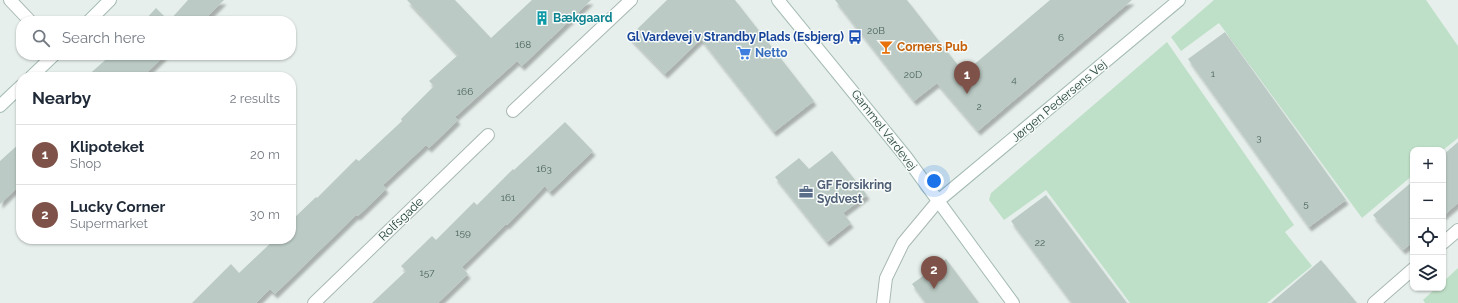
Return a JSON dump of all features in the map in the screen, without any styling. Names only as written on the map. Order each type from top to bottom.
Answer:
[{"type":"street","points":[[10,0],[25,16]]},
{"type":"street","points":[[94,16],[110,0]]},
{"type":"street","points":[[513,112],[631,0]]},
{"type":"street","name":"Gammel Vardevej","points":[[778,0],[906,157],[1013,303]]},
{"type":"street","name":"Jørgen Pedersens Vej","points":[[883,303],[886,278],[903,243],[938,201],[1180,0]]},
{"type":"street","points":[[36,72],[49,60]]},
{"type":"street","points":[[0,106],[16,91]]},
{"type":"street","name":"Rolfsgade","points":[[314,303],[488,135]]},
{"type":"street","points":[[1446,240],[1458,230]]},
{"type":"street","points":[[1374,303],[1410,273]]},
{"type":"green space","points":[[1214,0],[1426,0],[1458,46],[1458,138],[1446,148],[1410,147],[1410,178],[1362,218],[1219,23],[1181,51],[1171,37]]},
{"type":"green space","points":[[1167,42],[1294,225],[1285,232],[1312,266],[1267,303],[1130,303],[1046,190],[1004,220],[989,200],[991,193]]},
{"type":"green space","points":[[1458,268],[1458,303],[1425,303],[1423,300],[1433,291],[1446,291],[1446,279]]},
{"type":"building","points":[[188,0],[224,0],[208,16],[174,16]]},
{"type":"building","points":[[407,0],[455,0],[491,38],[532,0],[591,0],[522,66],[517,61],[455,117],[458,120],[429,148],[426,145],[383,185],[386,189],[358,216],[356,215],[275,294],[270,289],[256,303],[192,303],[231,264],[239,273],[270,244],[296,244],[296,216],[316,197],[317,198],[356,159],[359,161],[402,121],[401,119],[434,86],[429,81],[458,55]]},
{"type":"building","name":"Netto","points":[[667,0],[735,0],[814,101],[774,132],[701,39],[665,74],[629,37]]},
{"type":"building","points":[[835,0],[907,0],[964,73],[1050,0],[1132,0],[978,131],[937,83],[914,101]]},
{"type":"building","points":[[156,8],[164,16],[149,16]]},
{"type":"building","points":[[1225,32],[1346,200],[1309,227],[1188,59]]},
{"type":"building","points":[[105,60],[160,60],[147,72],[92,72]]},
{"type":"building","points":[[565,122],[593,151],[550,192],[545,186],[507,225],[506,224],[462,267],[468,274],[438,303],[372,303],[406,271],[401,266],[432,236],[436,240],[474,202],[477,205],[513,169],[514,170]]},
{"type":"building","points":[[1458,142],[1458,203],[1446,213],[1446,183],[1446,152]]},
{"type":"building","points":[[16,147],[16,189],[0,204],[0,161]]},
{"type":"building","points":[[832,151],[867,195],[843,213],[851,223],[827,242],[775,177],[799,158],[809,169]]},
{"type":"building","points":[[1410,184],[1410,244],[1403,250],[1373,215]]},
{"type":"building","points":[[1046,195],[1127,303],[1072,303],[1011,221]]},
{"type":"building","points":[[946,259],[979,303],[926,303],[912,284]]},
{"type":"building","points":[[1321,260],[1357,303],[1271,303]]},
{"type":"place","name":"Bækgaard","points":[[542,18]]},
{"type":"place","name":"Gl Vardevej v Strandby Plads (Esbjerg)","points":[[855,37]]},
{"type":"place","name":"Corners Pub","points":[[886,47]]},
{"type":"place","name":"Netto","points":[[744,53]]},
{"type":"place","name":"Klipoteket","points":[[967,94]]},
{"type":"place","name":"GF Forsikring Sydvest","points":[[806,192]]},
{"type":"place","name":"Lucky Corner","points":[[934,289]]}]
